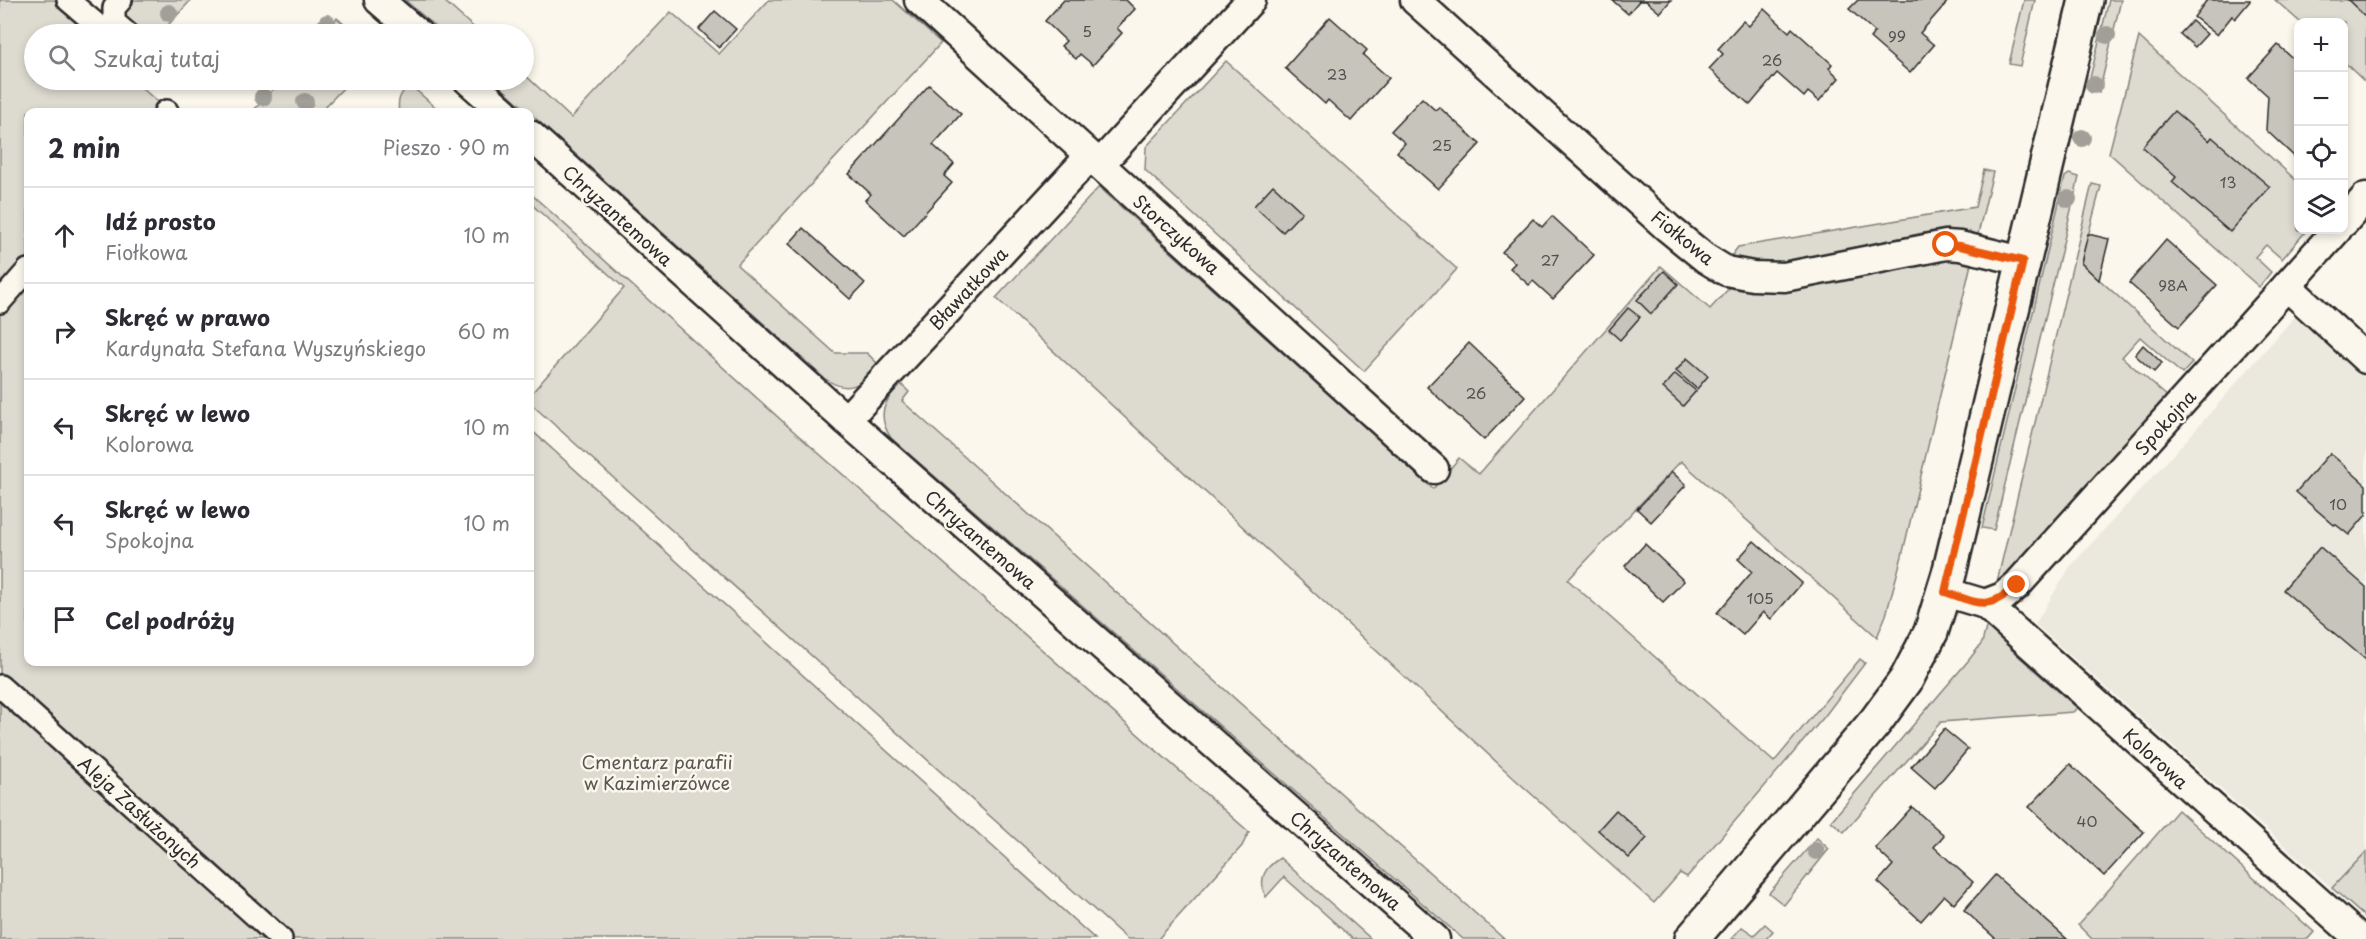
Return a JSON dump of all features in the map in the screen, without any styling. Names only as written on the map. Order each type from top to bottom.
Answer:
[{"type":"street","points":[[68,0],[96,24]]},
{"type":"street","points":[[116,24],[114,22],[114,8],[121,0]]},
{"type":"street","points":[[379,0],[407,24]]},
{"type":"street","name":"Storczykowa","points":[[919,0],[1434,469]]},
{"type":"street","name":"Bławatkowa","points":[[846,420],[1251,0]]},
{"type":"street","name":"Fiołkowa","points":[[1415,0],[1668,228],[1705,258],[1726,271],[1753,276],[1784,277],[1946,245],[1960,246],[2023,261]]},
{"type":"street","points":[[1692,939],[1876,721],[1906,680],[1931,632],[1945,592],[2086,0]]},
{"type":"street","points":[[479,90],[500,108]]},
{"type":"street","name":"Chryzantemowa","points":[[534,139],[846,420],[1436,939]]},
{"type":"street","points":[[2348,217],[2366,197]]},
{"type":"street","name":"Spokojna","points":[[1985,604],[2004,597],[2017,585],[2333,234]]},
{"type":"street","points":[[0,302],[24,275]]},
{"type":"street","points":[[2287,286],[2366,359]]},
{"type":"street","name":"Kolorowa","points":[[1945,592],[1985,604],[2360,939]]},
{"type":"street","name":"Aleja Zasłużonych","points":[[0,686],[281,939]]},
{"type":"shaded area","points":[[2297,314],[2366,379],[2366,852],[2332,888],[2035,624],[2070,567]]},
{"type":"green space","name":"Cmentarz parafii w Kazimierzówce","points":[[0,0],[68,0],[96,24],[24,24],[24,90],[144,90],[164,108],[24,108],[24,666],[534,666],[534,433],[1095,939],[0,939]]},
{"type":"green space","points":[[121,0],[191,0],[169,24],[123,24],[114,8]]},
{"type":"green space","points":[[405,0],[443,0],[470,24],[433,24]]},
{"type":"green space","points":[[769,0],[893,0],[941,43],[737,265],[835,353],[867,353],[879,365],[866,378],[854,385],[841,386],[824,378],[534,117],[534,108],[524,108],[504,90],[534,90],[534,83],[571,118],[671,12],[719,54]]},
{"type":"green space","points":[[2024,0],[2035,0],[2020,66],[2009,64]]},
{"type":"green space","points":[[2109,0],[2121,0],[2099,93],[2088,86]]},
{"type":"green space","points":[[2275,0],[2366,0],[2366,83],[2348,66],[2348,18],[2295,18]]},
{"type":"green space","points":[[337,18],[344,24],[331,24]]},
{"type":"green space","points":[[2139,37],[2294,178],[2294,234],[2304,234],[2282,259],[2266,245],[2255,257],[2271,272],[2259,287],[2109,153]]},
{"type":"green space","points":[[1226,61],[1457,269],[1364,371],[1145,170],[1146,147]]},
{"type":"green space","points":[[273,90],[341,90],[324,108],[256,108]]},
{"type":"green space","points":[[416,90],[436,108],[398,108],[400,97],[404,91]]},
{"type":"green space","points":[[1984,170],[1993,172],[1978,234],[1946,229],[1791,261],[1765,264],[1729,259],[1738,247],[1975,207]]},
{"type":"green space","points":[[2069,174],[2079,177],[1994,530],[1982,528],[2065,177]]},
{"type":"green space","points":[[2092,184],[2101,186],[2081,263],[2192,363],[2182,374],[2140,337],[2122,357],[2169,398],[2021,563],[1996,586]]},
{"type":"green space","points":[[1099,187],[1433,489],[1459,458],[1479,474],[1661,266],[1710,309],[1731,286],[1762,292],[1791,289],[1947,259],[1971,264],[1902,556],[1886,615],[1877,637],[1681,461],[1568,580],[1774,762],[1860,659],[1865,663],[1824,717],[1687,877],[1680,873],[1654,903],[1518,782],[996,298]]},
{"type":"green space","points":[[534,197],[790,428],[1249,832],[1242,846],[1158,939],[1127,939],[534,407],[534,390],[624,288],[534,207]]},
{"type":"green space","points":[[900,383],[909,392],[902,401],[1504,939],[1463,939],[891,438],[884,422],[884,409]]},
{"type":"green space","points":[[1987,624],[2014,652],[2077,708],[2073,712],[1941,722],[1844,832],[1831,821],[1968,661],[1982,643]]},
{"type":"green space","points":[[2178,810],[2314,932],[2308,939],[2092,939],[2078,925]]},
{"type":"green space","points":[[1817,838],[1829,849],[1784,905],[1769,893]]},
{"type":"green space","points":[[2366,852],[2366,918],[2332,888]]},
{"type":"green space","points":[[1280,858],[1371,939],[1353,939],[1284,877],[1266,897],[1263,885],[1264,874]]},
{"type":"green space","points":[[1765,924],[1773,931],[1766,939],[1731,939],[1742,927],[1754,935]]},
{"type":"building","points":[[1064,0],[1126,0],[1135,9],[1117,28],[1122,33],[1093,65],[1080,54],[1076,59],[1061,46],[1066,41],[1045,21]]},
{"type":"building","points":[[1612,0],[1671,0],[1660,13],[1646,1],[1639,1],[1628,14]]},
{"type":"building","points":[[1858,0],[1948,1],[1920,33],[1934,45],[1910,73],[1870,38],[1875,32],[1849,9]]},
{"type":"building","points":[[2207,0],[2250,1],[2235,19],[2232,16],[2217,35],[2194,17]]},
{"type":"building","points":[[2348,0],[2366,0],[2366,17]]},
{"type":"building","points":[[1764,9],[1789,32],[1792,28],[1832,64],[1829,68],[1839,78],[1819,101],[1808,92],[1804,97],[1777,73],[1750,105],[1709,69],[1723,54],[1718,49],[1743,21],[1749,26]]},
{"type":"building","points":[[715,11],[736,29],[719,48],[699,29]]},
{"type":"building","points":[[1330,17],[1367,50],[1363,55],[1389,78],[1351,121],[1328,100],[1325,104],[1285,68]]},
{"type":"building","points":[[2192,21],[2207,34],[2195,47],[2180,34]]},
{"type":"building","points":[[2278,45],[2294,59],[2294,156],[2266,130],[2268,96],[2248,78]]},
{"type":"building","points":[[929,85],[961,114],[933,145],[954,164],[944,176],[952,183],[904,236],[865,200],[871,194],[849,174]]},
{"type":"building","points":[[1422,98],[1435,110],[1439,107],[1480,144],[1438,189],[1397,152],[1405,143],[1391,131]]},
{"type":"building","points":[[2174,111],[2209,141],[2212,137],[2270,187],[2230,232],[2172,182],[2176,177],[2142,147]]},
{"type":"building","points":[[1273,185],[1302,212],[1283,232],[1254,206]]},
{"type":"building","points":[[1552,216],[1594,255],[1553,299],[1533,281],[1529,285],[1510,268],[1515,263],[1502,252],[1533,219],[1542,227]]},
{"type":"building","points":[[803,228],[865,283],[850,299],[789,244]]},
{"type":"building","points":[[2088,234],[2109,239],[2099,280],[2081,263]]},
{"type":"building","points":[[2166,240],[2217,285],[2179,327],[2129,283]]},
{"type":"building","points":[[1664,271],[1678,284],[1651,314],[1637,300]]},
{"type":"building","points":[[1628,308],[1640,317],[1620,340],[1609,330]]},
{"type":"building","points":[[1469,343],[1525,396],[1484,440],[1427,387]]},
{"type":"building","points":[[2143,345],[2162,363],[2154,372],[2135,355]]},
{"type":"building","points":[[1687,358],[1708,376],[1697,389],[1676,371]]},
{"type":"building","points":[[1675,374],[1696,391],[1683,406],[1663,388]]},
{"type":"building","points":[[2330,453],[2366,485],[2366,515],[2349,535],[2296,492]]},
{"type":"building","points":[[1672,472],[1686,485],[1651,522],[1637,509]]},
{"type":"building","points":[[1754,541],[1802,583],[1771,619],[1763,612],[1743,635],[1717,613],[1752,572],[1738,559]]},
{"type":"building","points":[[1645,544],[1684,581],[1663,602],[1625,566]]},
{"type":"building","points":[[2320,547],[2366,587],[2366,660],[2283,590]]},
{"type":"building","points":[[1944,729],[1968,749],[1935,788],[1911,767]]},
{"type":"building","points":[[2070,764],[2144,832],[2104,876],[2029,807]]},
{"type":"building","points":[[1912,807],[1944,835],[1934,847],[1973,882],[1954,904],[1944,895],[1921,921],[1878,882],[1893,865],[1875,848]]},
{"type":"building","points":[[1616,810],[1647,838],[1629,858],[1598,830]]},
{"type":"building","points":[[1995,875],[2067,939],[1996,939],[1964,910]]},
{"type":"route","points":[[1946,245],[1960,246],[2023,261],[1945,592],[1985,604],[2004,597],[2017,585]]}]
